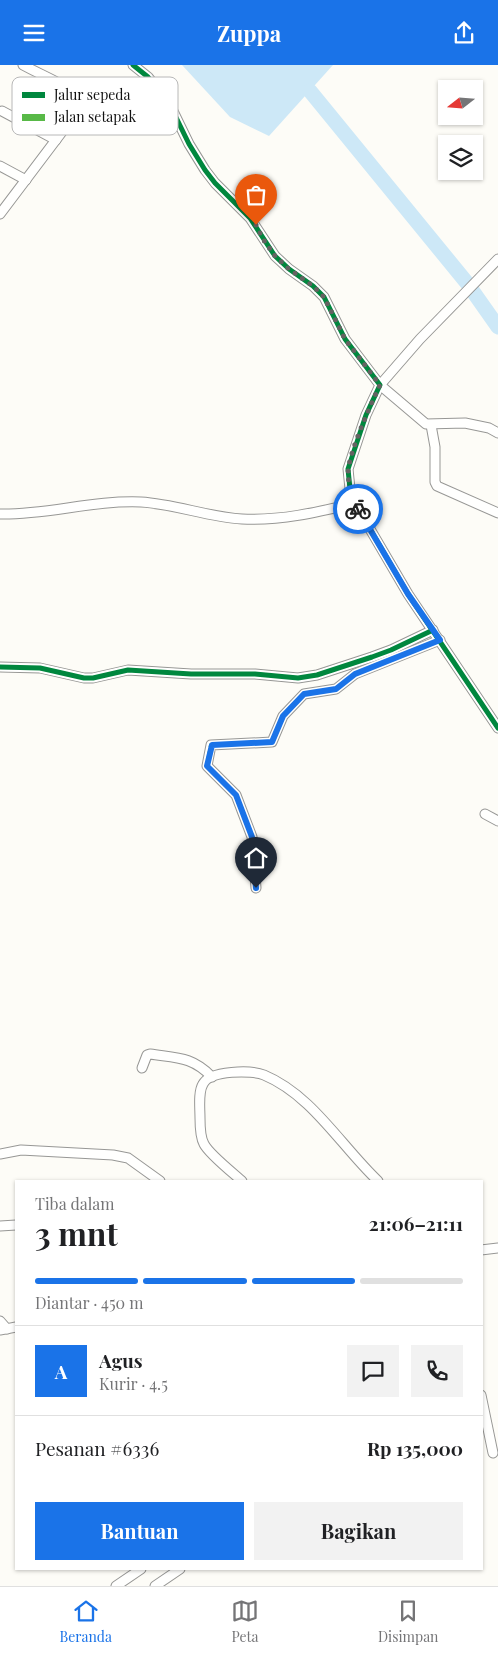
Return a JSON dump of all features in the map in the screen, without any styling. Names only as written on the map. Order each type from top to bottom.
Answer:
[{"type":"street","points":[[23,65],[46,77]]},
{"type":"street","points":[[133,65],[148,77]]},
{"type":"street","points":[[2,111],[12,116]]},
{"type":"street","points":[[178,121],[205,171],[250,218],[275,256],[324,297],[345,339],[380,385],[421,421],[431,425],[465,423],[498,433]]},
{"type":"street","points":[[47,135],[56,140]]},
{"type":"street","points":[[0,214],[60,135]]},
{"type":"street","points":[[0,166],[26,180]]},
{"type":"street","points":[[498,259],[420,339],[380,385],[366,415],[348,469],[350,489],[367,525],[408,594],[498,728]]},
{"type":"street","points":[[431,425],[435,482],[437,487],[498,513]]},
{"type":"street","points":[[0,514],[116,502],[142,502],[222,517],[263,519],[309,514],[356,503]]},
{"type":"street","points":[[0,667],[40,669],[84,678],[93,678],[128,670],[191,674],[255,674],[298,678],[317,675],[372,657],[433,630]]},
{"type":"street","points":[[256,888],[252,837],[236,795],[207,766],[212,745],[272,742],[283,716],[304,694],[336,689],[355,674],[440,640]]},
{"type":"street","points":[[485,814],[498,821]]},
{"type":"street","points":[[142,1068],[147,1055],[150,1054],[190,1060],[200,1065],[212,1077]]},
{"type":"street","points":[[241,1180],[205,1147],[200,1125],[202,1084],[212,1077],[229,1073],[255,1072],[289,1089],[302,1099],[377,1180]]},
{"type":"street","points":[[0,1154],[21,1150],[113,1155],[128,1159],[159,1180]]},
{"type":"street","points":[[0,1226],[15,1225]]},
{"type":"street","points":[[483,1250],[498,1248]]},
{"type":"street","points":[[0,1321],[8,1329]]},
{"type":"street","points":[[483,1405],[493,1453]]},
{"type":"street","points":[[116,1586],[140,1570]]},
{"type":"street","points":[[155,1586],[179,1570]]},
{"type":"water","points":[[182,65],[333,65],[269,136],[230,117]]},
{"type":"waterway","points":[[310,91],[467,283],[498,327]]},
{"type":"marked path","points":[[256,888],[252,837],[236,795],[207,766],[211,745],[272,742],[283,716],[304,694],[336,689],[355,674],[440,640]]},
{"type":"cycle path","points":[[133,65],[148,77]]},
{"type":"cycle path","points":[[178,121],[205,170],[215,183],[250,218],[275,256],[324,297],[345,339],[380,385],[366,415],[348,469],[350,489],[360,512],[408,594],[498,728]]},
{"type":"cycle path","points":[[0,667],[40,668],[84,678],[93,678],[128,670],[191,674],[255,674],[298,678],[317,675],[372,657],[433,630]]},
{"type":"way so far","points":[[256,225],[275,256],[324,297],[345,339],[380,385],[366,415],[348,469],[350,489],[358,509]]},
{"type":"route","points":[[256,888],[252,837],[236,795],[207,766],[212,745],[272,742],[283,716],[304,694],[336,689],[355,674],[440,640],[408,594],[358,509]]}]
